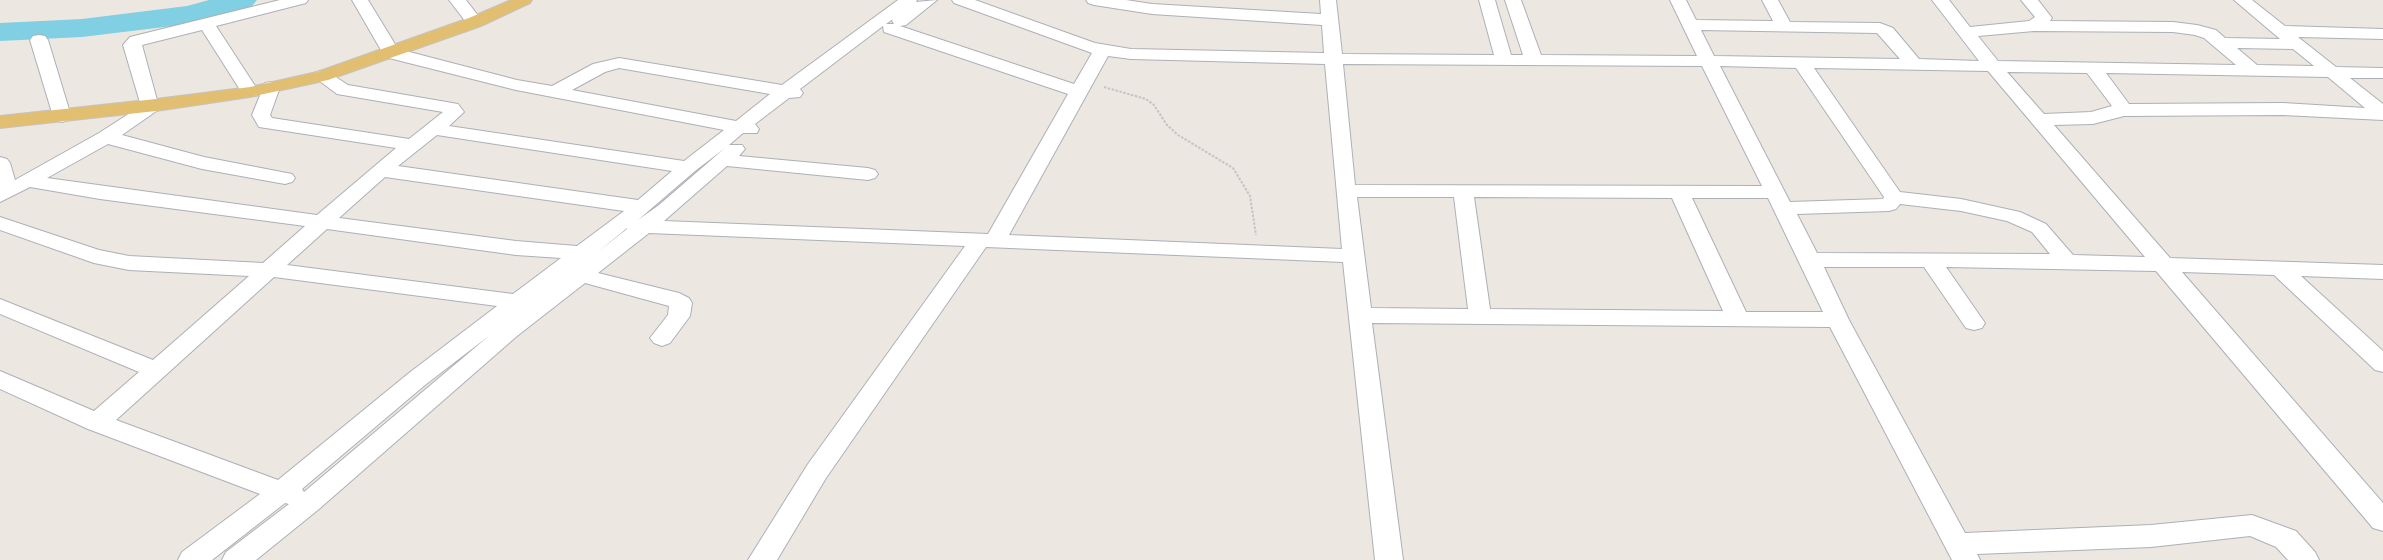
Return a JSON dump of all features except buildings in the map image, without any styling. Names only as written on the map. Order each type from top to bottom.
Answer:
[{"type":"main road","points":[[0,122],[153,106],[250,92],[322,76],[391,53],[475,22],[524,0]]},
{"type":"street","points":[[0,163],[4,194],[106,137],[153,106],[133,44],[141,39],[300,0]]},
{"type":"street","points":[[360,0],[391,53],[516,85],[557,91],[580,98],[750,129]]},
{"type":"street","points":[[457,0],[475,22]]},
{"type":"street","points":[[192,560],[282,491],[417,379],[518,302],[589,261],[620,224],[641,217],[688,167],[750,129],[856,45],[909,0]]},
{"type":"street","points":[[856,45],[890,28],[929,0]]},
{"type":"street","points":[[960,0],[1102,50],[1131,54],[1334,59],[1801,62],[2383,73]]},
{"type":"street","points":[[1094,0],[1152,9],[1249,7],[1329,10],[1346,191],[1389,560]]},
{"type":"street","points":[[1487,0],[1504,60]]},
{"type":"street","points":[[1513,0],[1534,60]]},
{"type":"street","points":[[1678,0],[1810,260],[1838,320],[1962,552],[2151,536],[2216,527],[2252,525],[2286,539],[2305,560]]},
{"type":"street","points":[[1770,0],[1785,27]]},
{"type":"street","points":[[1940,0],[1992,65],[2383,521]]},
{"type":"street","points":[[2029,0],[2040,11],[2044,18],[2034,26]]},
{"type":"street","points":[[2242,0],[2383,113]]},
{"type":"street","points":[[206,23],[250,92]]},
{"type":"street","points":[[1690,25],[1880,28],[1887,32],[1913,64]]},
{"type":"street","points":[[1966,32],[2034,26],[2173,27],[2210,34],[2252,70]]},
{"type":"street","points":[[890,28],[1081,87]]},
{"type":"street","points":[[2281,31],[2383,34]]},
{"type":"street","points":[[39,40],[62,116]]},
{"type":"street","points":[[2221,43],[2297,44]]},
{"type":"street","points":[[762,560],[817,471],[988,240],[1102,50]]},
{"type":"street","points":[[1801,62],[1894,197],[1961,205],[2013,216],[2039,228],[2067,261]]},
{"type":"street","points":[[557,91],[599,68],[619,63],[795,93]]},
{"type":"street","points":[[2092,67],[2124,110]]},
{"type":"street","points":[[98,423],[381,170],[453,110],[346,91],[322,76]]},
{"type":"street","points":[[271,87],[261,115],[266,123],[412,145]]},
{"type":"street","points":[[2039,120],[2093,118],[2111,112],[2124,110],[2283,109],[2383,113]]},
{"type":"street","points":[[432,129],[688,167]]},
{"type":"street","points":[[236,560],[310,502],[641,217],[722,160],[750,129]]},
{"type":"street","points":[[106,137],[202,163],[285,178]]},
{"type":"street","points":[[722,160],[868,174]]},
{"type":"street","points":[[381,170],[641,217],[988,240],[1354,256]]},
{"type":"street","points":[[28,181],[100,193],[516,248],[589,261],[681,303],[679,316],[662,338]]},
{"type":"street","points":[[1346,191],[1679,192],[1779,200],[1889,205],[1894,197]]},
{"type":"street","points":[[1463,192],[1480,316]]},
{"type":"street","points":[[1679,192],[1738,319]]},
{"type":"street","points":[[0,224],[108,260],[129,263],[270,270],[518,302]]},
{"type":"street","points":[[1810,260],[1930,262],[2067,261],[2282,270],[2383,272]]},
{"type":"street","points":[[1930,262],[1974,323]]},
{"type":"street","points":[[2282,270],[2372,341],[2383,364]]},
{"type":"street","points":[[0,306],[156,370]]},
{"type":"street","points":[[1360,315],[1838,320]]},
{"type":"street","points":[[0,379],[98,423],[310,502]]},
{"type":"path","points":[[1081,87],[1146,99],[1154,105],[1167,125],[1178,135],[1233,168],[1250,196],[1258,252]]},
{"type":"waterway","points":[[0,32],[82,28],[189,15],[242,0]]}]
